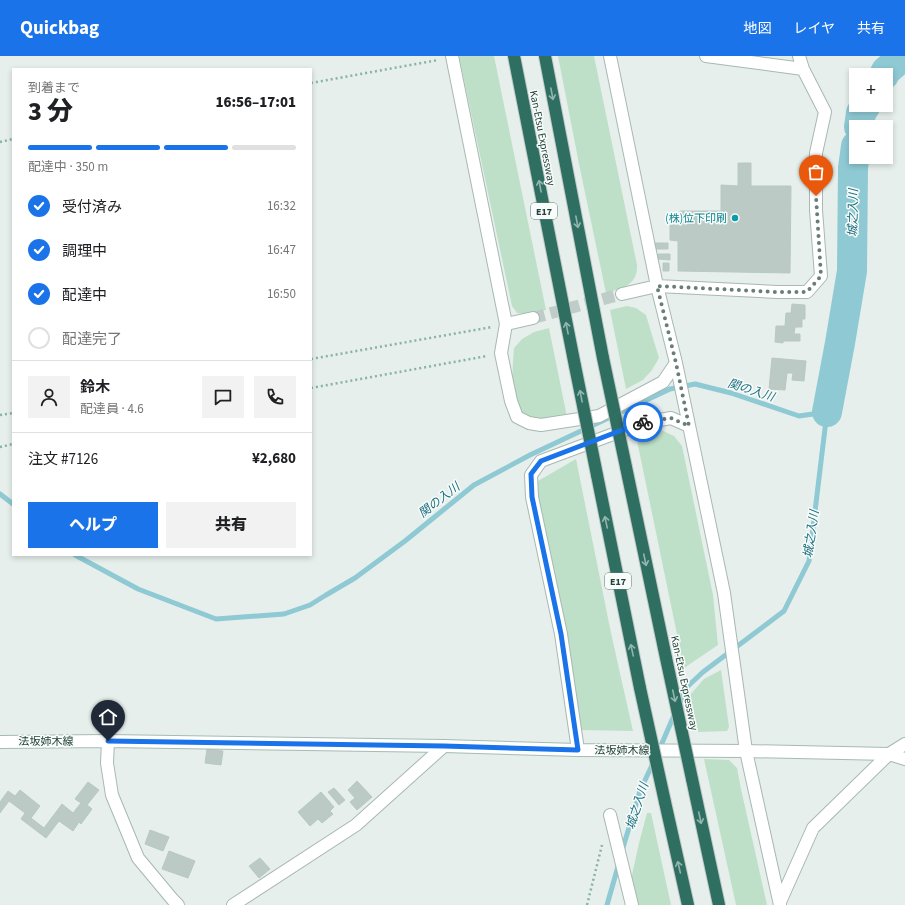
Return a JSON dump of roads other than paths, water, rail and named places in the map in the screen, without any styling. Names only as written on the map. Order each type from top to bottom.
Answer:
[{"type":"highway","name":"Kan-Etsu Expressway","points":[[514,56],[640,688],[688,905]]},
{"type":"highway","name":"Kan-Etsu Expressway","points":[[545,56],[603,358],[719,905]]},
{"type":"street","points":[[610,56],[657,286],[676,363],[724,593],[746,750],[780,903]]},
{"type":"street","points":[[706,56],[803,69]]},
{"type":"street","points":[[622,294],[657,286],[807,292],[821,276],[816,210],[816,153],[825,112],[803,69],[799,56]]},
{"type":"street","points":[[452,57],[506,324],[501,353],[511,401],[517,417],[528,422],[541,424],[599,416],[664,382],[676,363]]},
{"type":"street","points":[[506,324],[533,318]]},
{"type":"street","points":[[578,750],[561,634],[532,497],[531,474],[541,461],[643,422],[671,418],[689,426]]},
{"type":"street","points":[[108,741],[107,763],[112,795],[138,858],[178,905]]},
{"type":"street","name":"法坂姉木線","points":[[0,742],[108,741],[444,746],[578,750],[746,750],[889,754],[905,758]]},
{"type":"street","points":[[780,903],[813,828],[889,754],[905,744]]},
{"type":"street","points":[[233,905],[356,825],[444,746]]},
{"type":"street","points":[[610,816],[632,905]]},
{"type":"waterway","name":"城之入川","points":[[889,68],[903,56]]},
{"type":"waterway","name":"城之入川","points":[[860,120],[862,112]]},
{"type":"waterway","name":"城之入川","points":[[827,412],[852,271],[854,164]]},
{"type":"waterway","name":"関の入川","points":[[77,556],[138,589],[216,619],[284,614],[310,605],[355,578],[405,541],[474,485],[530,455],[670,389],[695,384],[731,393],[799,416],[827,412],[809,561],[784,611],[703,672],[687,687],[678,706]]},
{"type":"waterway","name":"関の入川","points":[[0,494],[12,503]]},
{"type":"waterway","name":"城之入川","points":[[659,750],[675,713]]},
{"type":"waterway","name":"城之入川","points":[[622,851],[640,791],[654,761]]},
{"type":"waterway","name":"城之入川","points":[[607,905],[619,863]]},
{"type":"tunnel","points":[[533,318],[622,294]]},
{"type":"place","name":"(株)位下印刷","points":[[735,218]]}]
